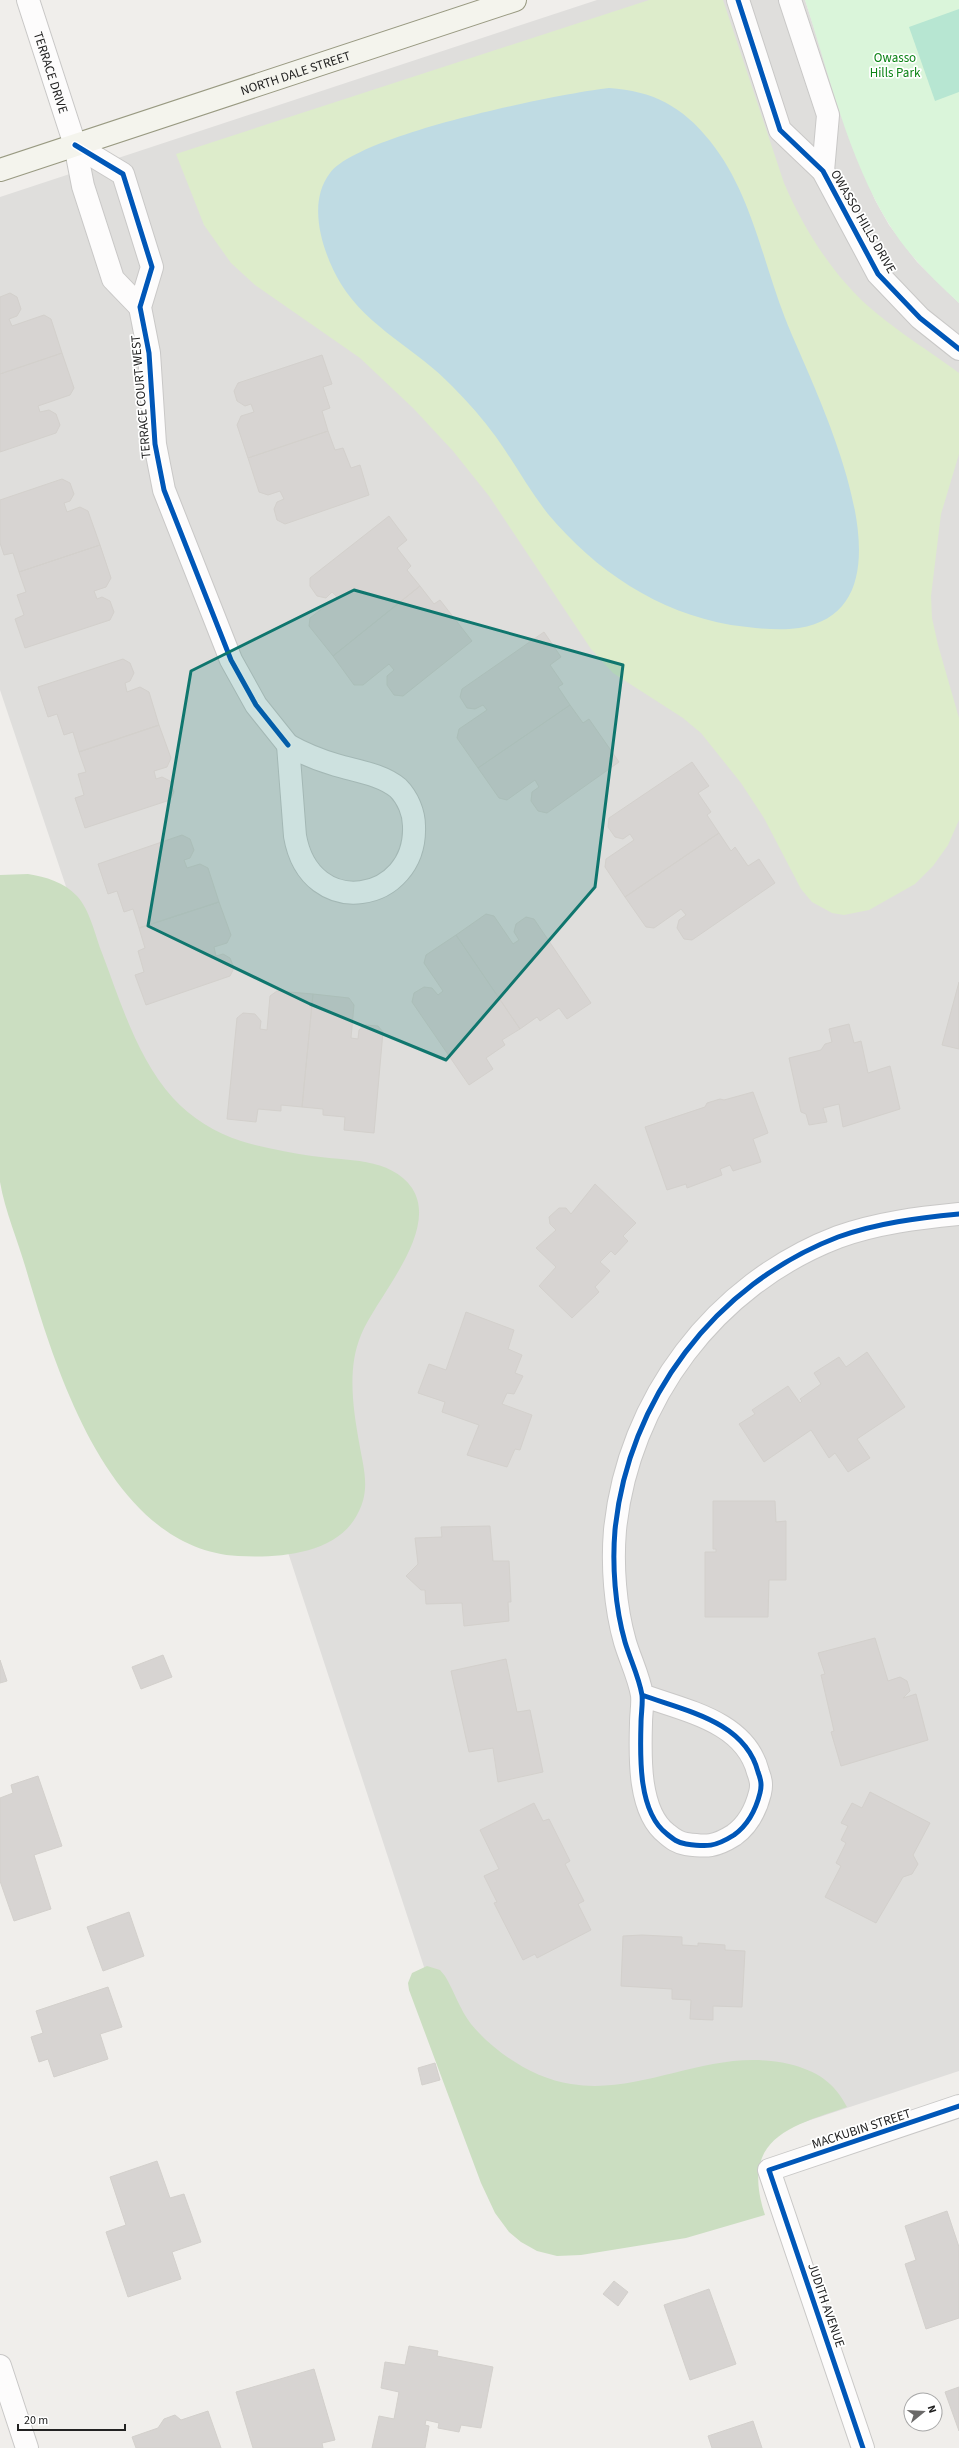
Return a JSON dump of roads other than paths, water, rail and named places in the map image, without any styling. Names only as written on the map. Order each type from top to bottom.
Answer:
[{"type":"street","name":"TERRACE DRIVE","points":[[28,0],[75,145]]},
{"type":"street","name":"NORTH DALE STREET","points":[[0,170],[515,0]]},
{"type":"street","name":"OWASSO HILLS DRIVE","points":[[738,0],[780,130],[823,171],[878,274],[920,318],[959,348]]},
{"type":"street","name":"OWASSO HILLS DRIVE","points":[[790,0],[828,115],[823,171]]},
{"type":"street","name":"TERRACE COURT WEST","points":[[75,145],[123,174],[152,267],[140,306],[149,353],[157,460],[169,505],[238,676],[267,719],[288,745],[319,760],[380,778],[398,788],[404,796],[414,820],[414,842],[401,869],[388,881],[371,890],[349,892],[325,886],[308,871],[297,848],[295,836],[288,745]]},
{"type":"street","points":[[75,145],[83,186],[113,279],[140,306]]},
{"type":"street","points":[[642,1695],[719,1724],[740,1738],[755,1759],[762,1785],[756,1810],[735,1834],[708,1847],[680,1843],[660,1829],[646,1801],[640,1755],[642,1695],[624,1638],[616,1591],[615,1531],[624,1478],[641,1427],[665,1379],[697,1336],[740,1294],[784,1263],[838,1237],[890,1222],[959,1214]]},
{"type":"street","name":"MACKUBIN STREET","points":[[769,2170],[959,2106]]},
{"type":"street","name":"JUDITH AVENUE","points":[[769,2170],[863,2448]]},
{"type":"street","points":[[0,2366],[9,2423],[27,2448]]},
{"type":"water","points":[[609,88],[639,93],[666,102],[689,118],[710,141],[724,161],[746,204],[785,318],[835,440],[850,490],[859,538],[855,580],[837,611],[799,628],[756,628],[731,625],[704,619],[653,599],[607,571],[586,554],[548,514],[496,437],[464,398],[439,373],[379,326],[352,300],[334,272],[323,244],[318,214],[319,199],[323,185],[330,173],[348,158],[379,144],[461,118],[548,98]]},
{"type":"park label","name":"Owasso Hills Park","points":[[895,64]]}]
